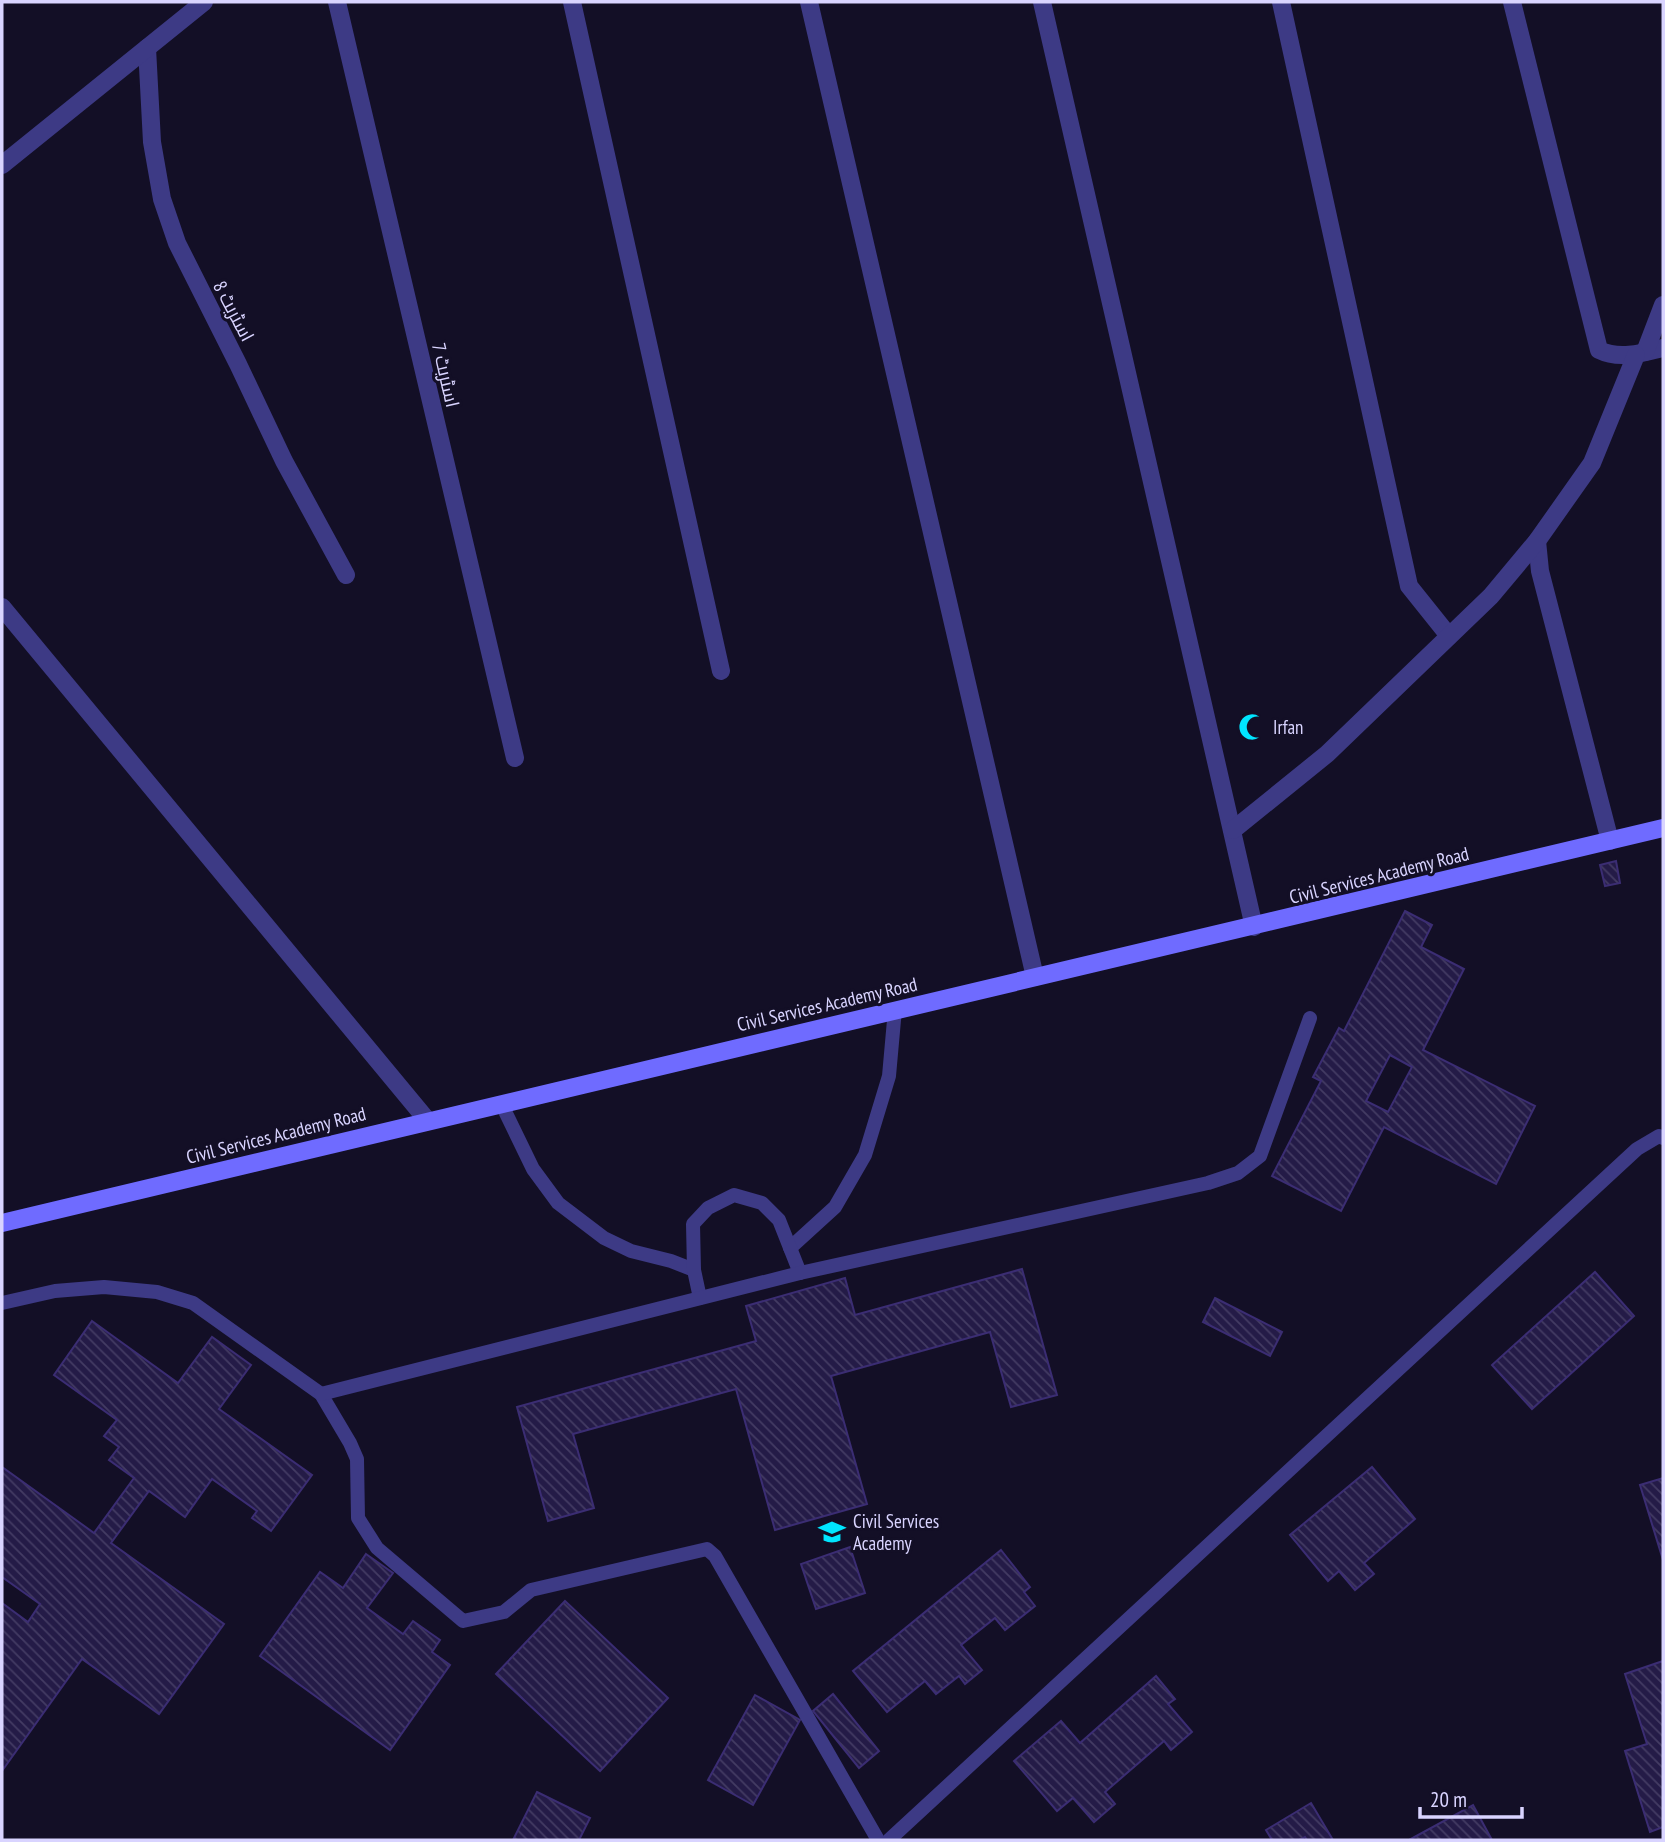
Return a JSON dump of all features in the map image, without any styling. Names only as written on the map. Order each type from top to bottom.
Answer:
[{"type":"street","points":[[2,165],[204,2]]},
{"type":"street","name":"اسٹریٹ 7","points":[[337,2],[515,758]]},
{"type":"street","points":[[572,2],[721,671]]},
{"type":"street","points":[[808,2],[1035,976]]},
{"type":"street","points":[[1042,2],[1254,927]]},
{"type":"street","points":[[1281,2],[1409,586],[1449,636]]},
{"type":"street","points":[[1512,2],[1599,350],[1606,353],[1654,352]]},
{"type":"street","name":"اسٹریٹ 8","points":[[148,48],[152,142],[162,199],[177,243],[284,461],[346,575]]},
{"type":"street","points":[[1233,831],[1327,754],[1491,596],[1537,541],[1592,463],[1654,352],[1663,305]]},
{"type":"street","points":[[1537,541],[1540,571],[1610,841]]},
{"type":"street","points":[[2,607],[427,1120]]},
{"type":"street","name":"Civil Services Academy Road","points":[[2,1223],[1663,828]]},
{"type":"lane","points":[[790,1248],[835,1207],[865,1155],[889,1076],[895,1009]]},
{"type":"lane","points":[[321,1394],[800,1273],[1194,1186],[1238,1173],[1259,1156],[1310,1018]]},
{"type":"lane","points":[[501,1103],[533,1169],[558,1203],[604,1238],[631,1251],[694,1270]]},
{"type":"lane","points":[[889,1840],[1637,1149],[1659,1136],[1663,1139]]},
{"type":"lane","points":[[700,1298],[694,1270],[693,1224],[708,1208],[734,1195],[762,1203],[779,1220],[800,1273]]},
{"type":"lane","points":[[2,1303],[55,1291],[104,1287],[158,1292],[193,1303],[321,1394],[357,1459],[358,1518],[370,1538],[377,1548],[463,1620],[504,1612],[531,1590],[707,1549],[715,1556],[878,1840]]},
{"type":"building","points":[[1616,861],[1620,883],[1605,886],[1600,865]]},
{"type":"building","points":[[1405,911],[1432,925],[1421,947],[1464,969],[1423,1050],[1535,1106],[1496,1184],[1384,1127],[1341,1211],[1272,1176],[1321,1081],[1313,1077],[1339,1028],[1344,1031]],"holes":[[[1390,1055],[1412,1067],[1388,1112],[1366,1101]]]},
{"type":"building","points":[[1022,1269],[1057,1395],[1011,1407],[990,1332],[831,1376],[867,1504],[775,1530],[736,1389],[573,1434],[594,1508],[548,1521],[517,1407],[756,1341],[746,1306],[845,1278],[855,1315]]},
{"type":"building","points":[[1595,1272],[1634,1316],[1532,1409],[1492,1365]]},
{"type":"building","points":[[1215,1298],[1282,1332],[1270,1356],[1203,1322]]},
{"type":"building","points":[[92,1321],[178,1383],[212,1337],[251,1365],[219,1409],[312,1475],[271,1531],[252,1518],[257,1511],[212,1479],[185,1517],[149,1491],[111,1543],[224,1624],[159,1714],[82,1659],[2,1771],[2,1603],[28,1622],[40,1604],[2,1577],[2,1467],[94,1533],[134,1478],[109,1460],[119,1447],[104,1436],[117,1420],[54,1375]]},
{"type":"building","points":[[1372,1467],[1415,1519],[1364,1563],[1374,1574],[1355,1590],[1339,1571],[1328,1581],[1290,1535]]},
{"type":"building","points":[[1663,1478],[1663,1560],[1640,1485]]},
{"type":"building","points":[[850,1547],[865,1593],[816,1609],[801,1564]]},
{"type":"building","points":[[1001,1550],[1030,1587],[1024,1592],[1035,1606],[1005,1630],[995,1618],[961,1645],[982,1670],[965,1684],[959,1676],[936,1694],[925,1681],[887,1712],[853,1671]]},
{"type":"building","points":[[366,1554],[393,1573],[367,1608],[403,1634],[413,1621],[440,1640],[432,1652],[450,1665],[390,1750],[260,1656],[320,1572],[343,1588]]},
{"type":"building","points":[[565,1601],[668,1698],[600,1771],[496,1674]]},
{"type":"building","points":[[1663,1661],[1663,1827],[1650,1832],[1625,1751],[1647,1744],[1625,1674]]},
{"type":"building","points":[[1156,1676],[1175,1699],[1168,1704],[1192,1732],[1171,1750],[1164,1741],[1105,1792],[1115,1804],[1094,1822],[1073,1798],[1057,1811],[1014,1761],[1061,1721],[1080,1743]]},
{"type":"building","points":[[833,1694],[879,1751],[859,1768],[813,1711]]},
{"type":"building","points":[[755,1695],[800,1720],[753,1805],[708,1780]]},
{"type":"building","points":[[537,1792],[590,1818],[579,1840],[513,1840]]},
{"type":"building","points":[[1311,1803],[1333,1840],[1307,1840],[1305,1837],[1299,1840],[1272,1840],[1266,1830]]},
{"type":"building","points":[[1473,1805],[1492,1840],[1409,1840]]},
{"type":"place","name":"Irfan","points":[[1252,727]]},
{"type":"place","name":"Civil Services Academy","points":[[832,1532]]}]
